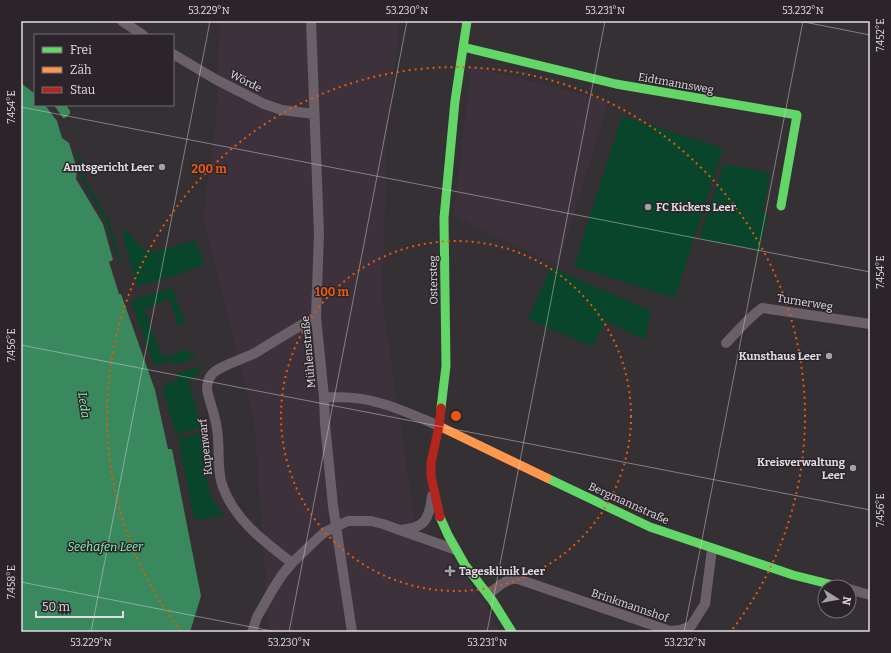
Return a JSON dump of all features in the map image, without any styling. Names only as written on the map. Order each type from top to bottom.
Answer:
[{"type":"street","points":[[122,21],[142,34]]},
{"type":"street","name":"Mühlenstraße","points":[[311,21],[319,234],[316,317],[324,397],[324,424],[333,506],[352,632]]},
{"type":"street","name":"Ostersteg","points":[[467,21],[449,156],[444,218],[446,355],[439,426],[431,463],[433,490],[440,517],[448,535],[469,571],[488,595],[512,632]]},
{"type":"street","name":"Eidtmannsweg","points":[[463,47],[616,84],[796,115],[781,206]]},
{"type":"street","name":"Wörde","points":[[174,55],[215,79],[264,104],[282,110],[314,114]]},
{"type":"street","name":"Turnerweg","points":[[726,343],[754,314],[762,308],[870,324]]},
{"type":"street","name":"Kupenwarf","points":[[292,563],[273,549],[250,528],[241,519],[230,502],[221,479],[218,458],[217,429],[207,390],[208,380],[217,370],[254,354],[316,317]]},
{"type":"street","points":[[324,397],[350,398],[375,402],[390,406],[439,426]]},
{"type":"street","name":"Bergmannstraße","points":[[439,426],[650,527],[793,575],[817,581]]},
{"type":"street","points":[[398,530],[416,528],[426,521],[431,507],[433,490]]},
{"type":"street","points":[[252,632],[273,589],[292,563],[318,538],[337,526],[348,522],[365,521],[383,524],[456,550]]},
{"type":"street","name":"Brinkmannshof","points":[[488,595],[501,583],[515,578],[670,631],[680,630],[692,625],[705,604],[712,548]]},
{"type":"street","points":[[857,591],[870,595]]},
{"type":"shaded area","points":[[220,21],[400,21],[388,122],[382,298],[418,543],[449,553],[484,602],[500,632],[269,632],[254,420],[203,218],[216,121]]},
{"type":"shaded area","points":[[471,66],[609,101],[558,265],[454,216]]},
{"type":"shaded area","name":"FC Kickers Leer","points":[[622,116],[723,148],[675,298],[574,266]]},
{"type":"shaded area","points":[[79,151],[84,167],[84,178],[108,218],[121,261],[119,262],[106,221],[81,178],[81,167],[77,152]]},
{"type":"shaded area","points":[[724,164],[770,173],[763,212],[768,214],[760,250],[699,239]]},
{"type":"shaded area","points":[[127,230],[141,248],[155,252],[196,240],[204,264],[169,278],[137,286],[122,234]]},
{"type":"shaded area","points":[[551,267],[651,311],[645,340],[605,321],[593,347],[528,319]]},
{"type":"shaded area","points":[[172,288],[185,322],[179,327],[169,299],[144,309],[163,358],[188,349],[191,356],[194,354],[196,358],[174,365],[172,361],[158,365],[154,364],[131,302],[132,300]]},
{"type":"shaded area","points":[[200,366],[201,371],[195,372],[197,377],[188,380],[202,428],[176,434],[163,388],[168,383],[178,380],[176,374]]},
{"type":"shaded area","points":[[203,433],[206,477],[212,498],[224,515],[205,519],[194,519],[178,438]]},
{"type":"water","name":"Seehafen Leer","points":[[21,83],[34,93],[34,106],[46,106],[57,121],[62,138],[69,143],[77,169],[76,179],[103,224],[113,260],[109,262],[119,294],[121,294],[155,390],[168,449],[172,449],[201,596],[190,632],[21,632]]},
{"type":"water","points":[[55,106],[67,106],[70,114],[63,118]]},
{"type":"traffic: fast","points":[[441,408],[446,366],[444,218],[455,101],[467,21]]},
{"type":"traffic: fast","points":[[463,47],[616,84],[797,115],[781,206]]},
{"type":"traffic: fast","points":[[547,478],[650,527],[793,575],[817,581]]},
{"type":"traffic: fast","points":[[440,517],[448,535],[465,565],[492,600],[512,632]]},
{"type":"traffic: slow","points":[[439,426],[547,478]]},
{"type":"traffic: jam","points":[[440,517],[431,476],[431,463],[439,426],[441,408]]},
{"type":"place","name":"Amtsgericht Leer","points":[[162,167]]},
{"type":"place","name":"FC Kickers Leer","points":[[648,207]]},
{"type":"place","name":"Kunsthaus Leer","points":[[829,356]]},
{"type":"place","name":"Kreisverwaltung Leer","points":[[853,468]]},
{"type":"place","name":"Tagesklinik Leer","points":[[450,571]]},
{"type":"water label","name":"Leda","points":[[84,405]]}]
